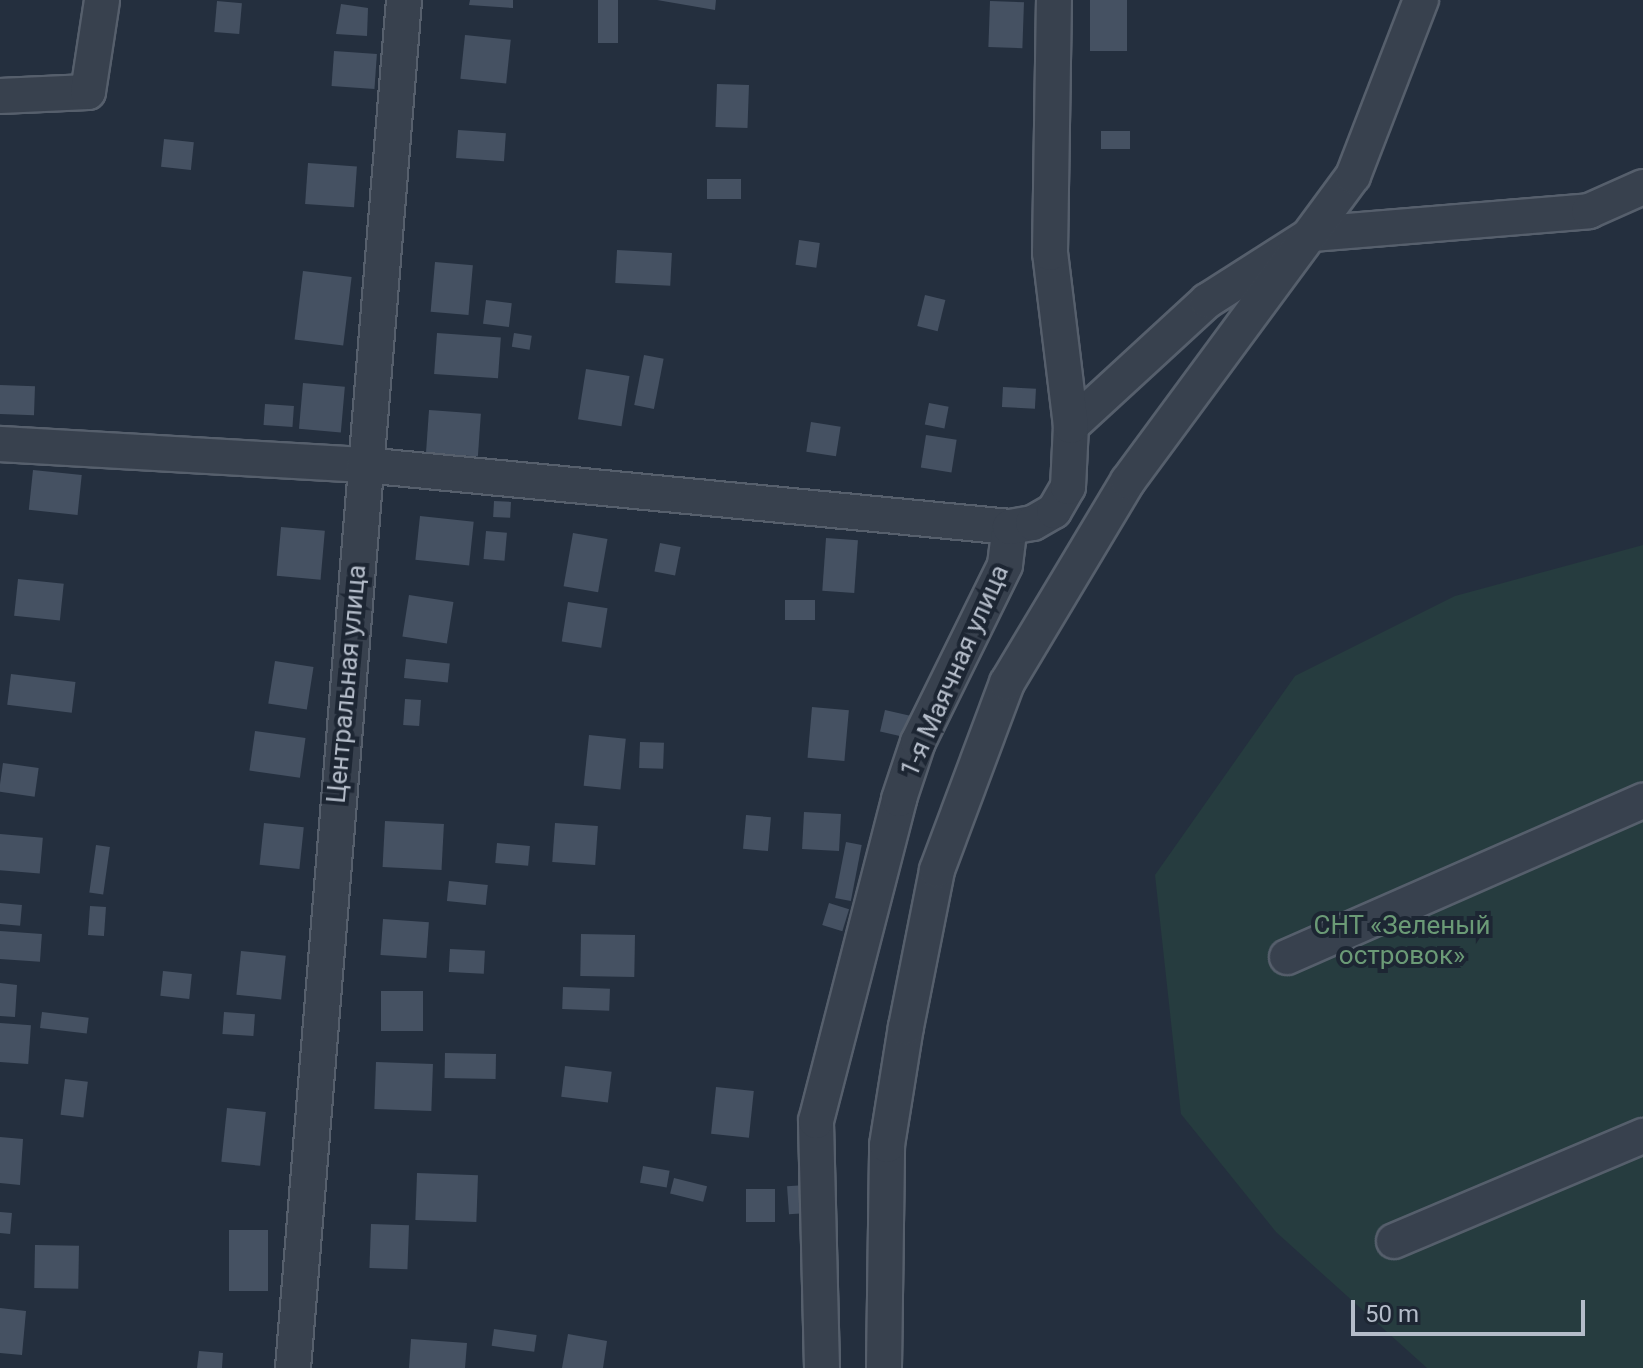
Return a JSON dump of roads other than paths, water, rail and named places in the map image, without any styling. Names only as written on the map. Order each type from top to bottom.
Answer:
[{"type":"street","points":[[0,96],[88,92],[102,0]]},
{"type":"street","name":"Центральная улица","points":[[293,1368],[404,0]]},
{"type":"street","points":[[0,444],[364,465],[1010,527],[1033,523],[1054,511],[1068,487],[1071,426],[1050,253],[1054,0]]},
{"type":"street","points":[[884,1368],[887,1145],[906,1027],[937,870],[1007,683],[1128,481],[1222,347],[1312,234],[1353,176],[1421,0]]},
{"type":"street","points":[[1071,426],[1207,301],[1312,234],[1589,211],[1643,187]]},
{"type":"street","name":"1-я Маячная улица","points":[[822,1368],[816,1121],[823,1083],[913,756],[1005,565],[1010,527]]},
{"type":"street","points":[[1287,957],[1643,801]]},
{"type":"street","points":[[1394,1241],[1643,1136]]},
{"type":"park label","name":"СНТ «Зеленый островок»","points":[[1402,941]]}]
